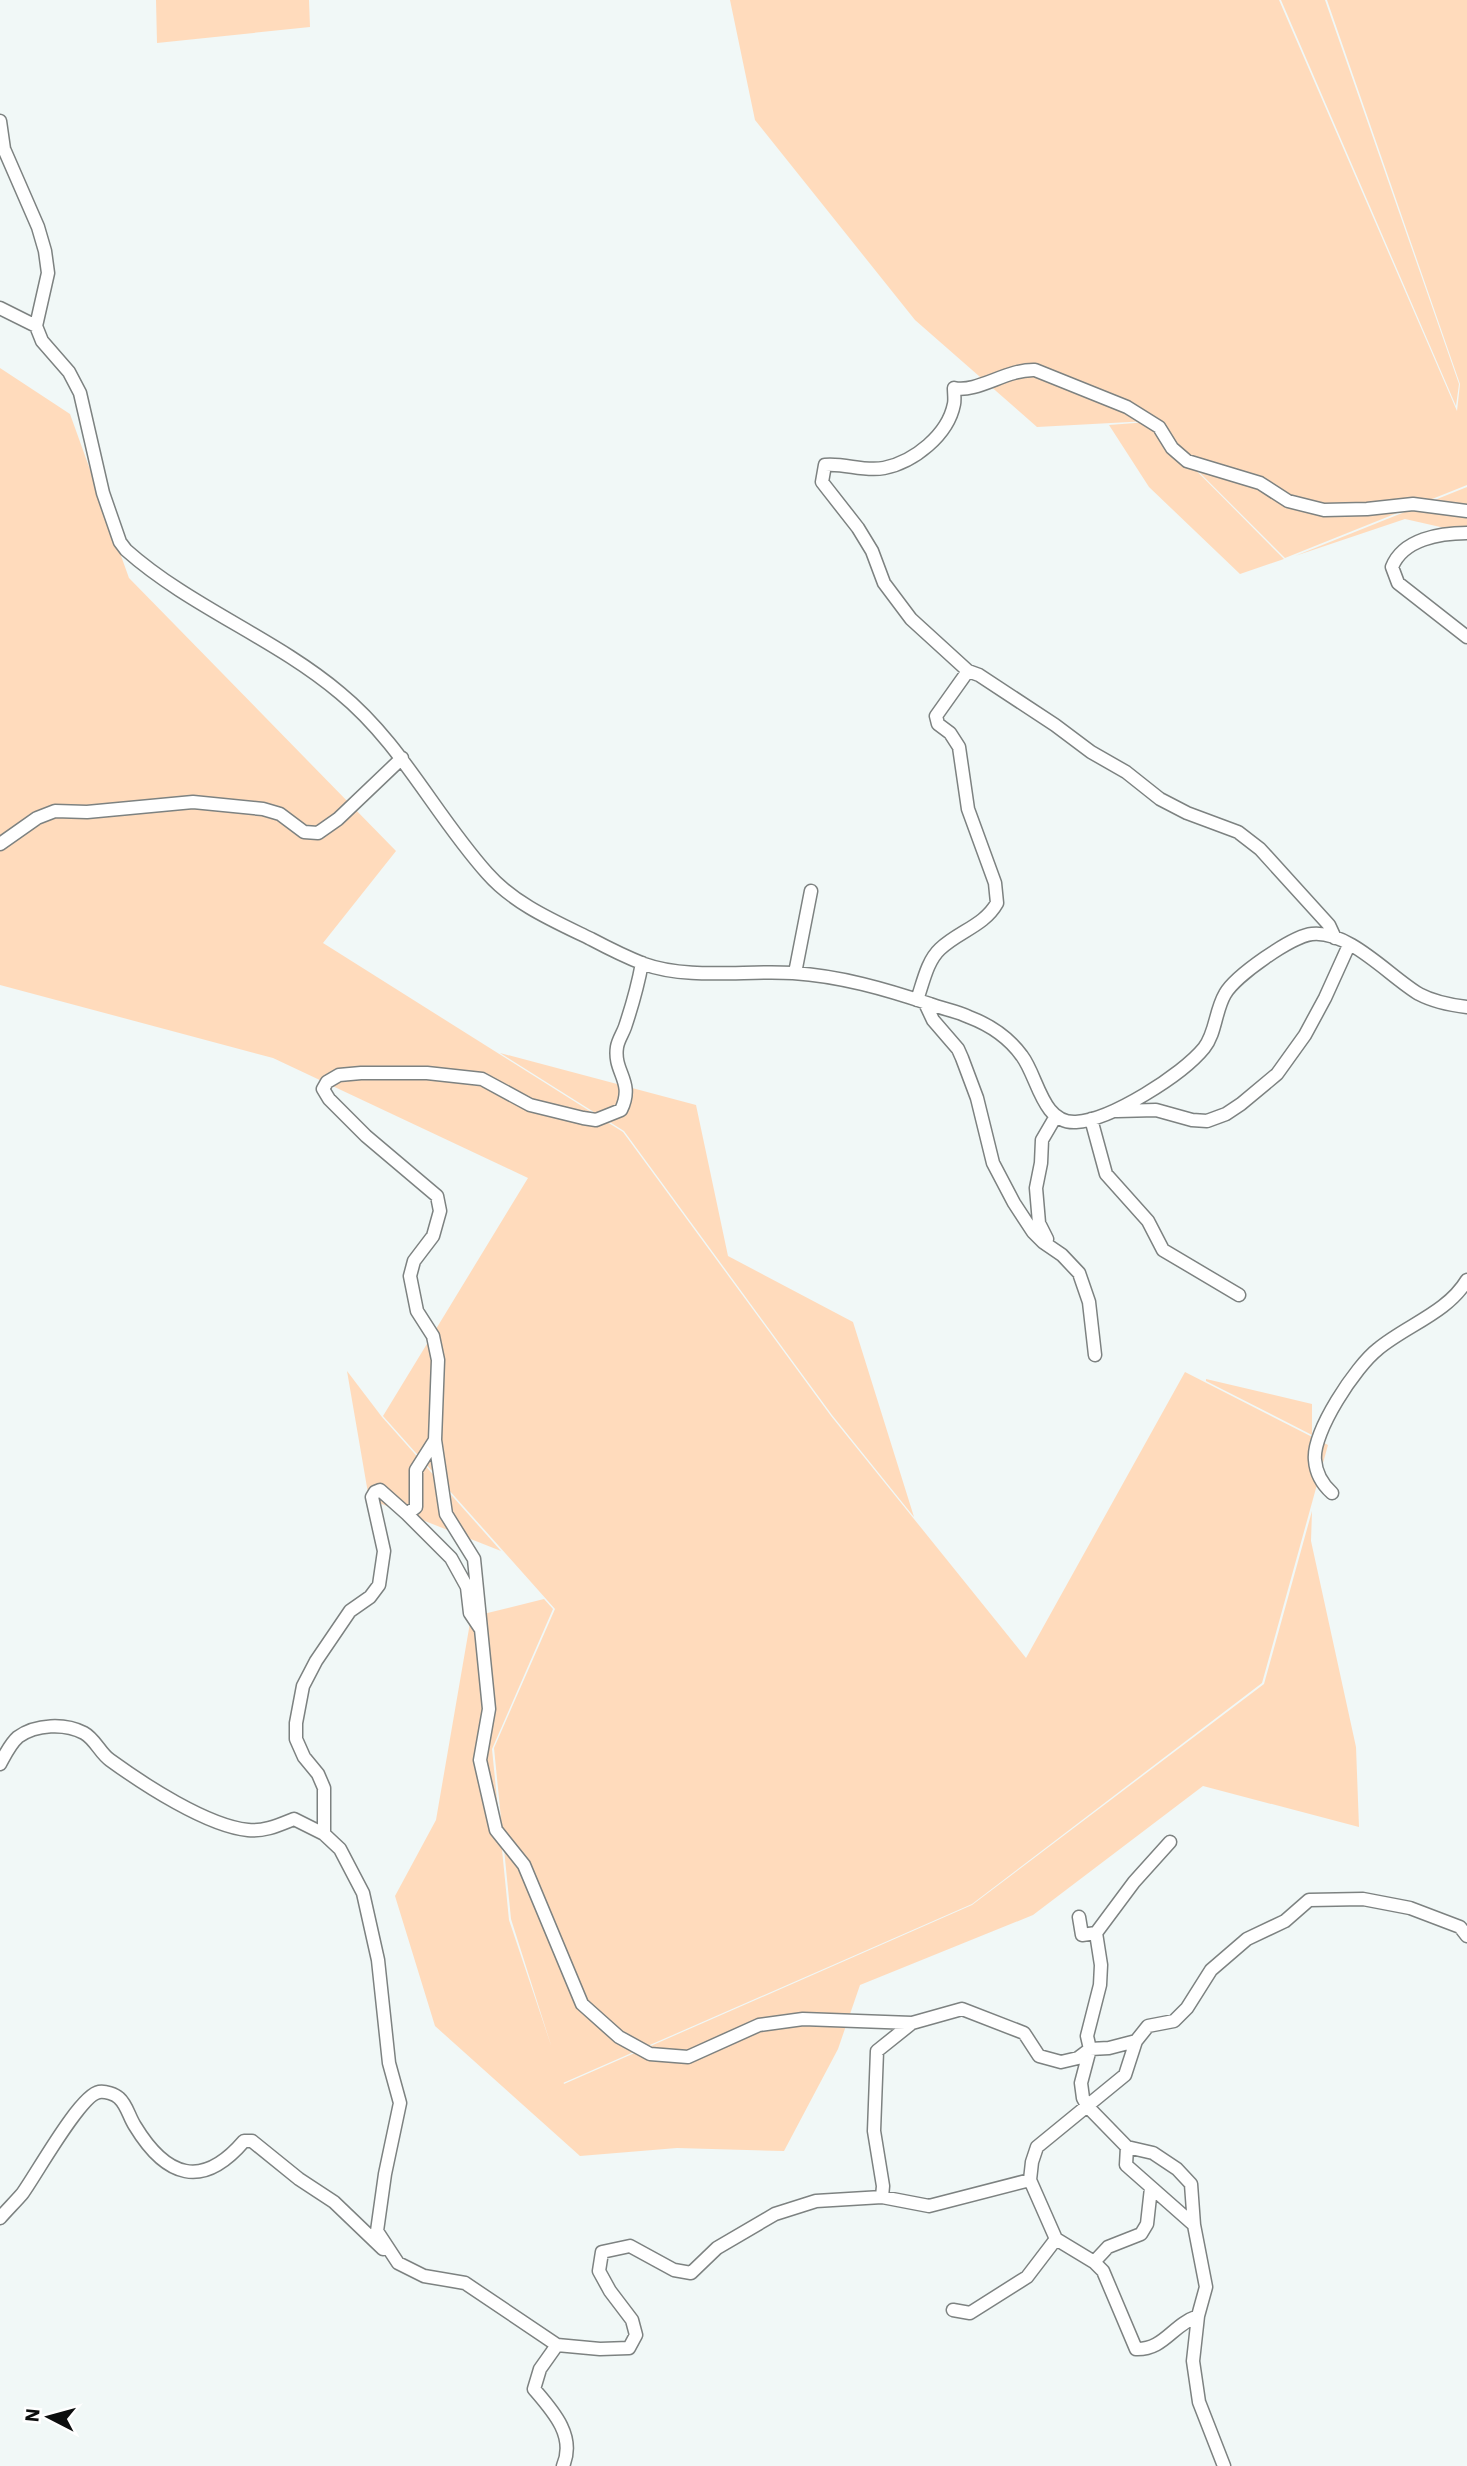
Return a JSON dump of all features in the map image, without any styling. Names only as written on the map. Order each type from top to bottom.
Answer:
[{"type":"street","points":[[0,121],[4,149],[38,227],[45,251],[48,273],[36,326],[42,341],[69,372],[80,393],[103,493],[120,542],[126,550],[201,603],[327,682],[374,723],[477,861],[499,885],[546,917],[642,964],[678,971],[795,973],[855,982],[974,1019],[1007,1039],[1030,1068],[1046,1104],[1056,1116],[1072,1122],[1091,1119],[1160,1085],[1202,1050],[1211,1035],[1224,995],[1238,979],[1301,936],[1317,933],[1335,938],[1379,963],[1424,996],[1467,1007]]},
{"type":"street","points":[[0,308],[36,326]]},
{"type":"street","points":[[1335,938],[1329,925],[1261,849],[1238,832],[1187,813],[1160,799],[1126,772],[1091,752],[979,675],[968,671],[911,619],[884,583],[872,551],[858,528],[822,482],[825,465],[885,468],[909,458],[933,441],[945,427],[954,404],[954,388],[964,390],[1020,370],[1035,370],[1127,407],[1159,427],[1172,448],[1187,461],[1260,483],[1288,501],[1324,510],[1413,504],[1467,511]]},
{"type":"street","points":[[1467,533],[1432,536],[1396,557],[1392,567],[1398,583],[1467,637]]},
{"type":"street","points":[[968,671],[936,716],[938,724],[950,733],[959,747],[968,809],[995,883],[997,903],[984,920],[947,943],[935,954],[921,1002],[958,1049],[977,1098],[993,1164],[1023,1219],[1042,1242],[1074,1266],[1082,1281],[1088,1303],[1095,1355]]},
{"type":"street","points":[[0,844],[37,818],[55,811],[87,813],[193,802],[263,809],[281,814],[304,832],[318,833],[338,819],[402,758]]},
{"type":"street","points":[[795,973],[811,891]]},
{"type":"street","points":[[1112,1110],[1156,1110],[1200,1121],[1226,1114],[1277,1074],[1310,1026],[1349,945]]},
{"type":"street","points":[[642,964],[637,990],[617,1046],[618,1068],[626,1082],[626,1099],[621,1110],[596,1120],[530,1105],[482,1079],[427,1073],[360,1073],[339,1076],[327,1082],[323,1089],[329,1099],[366,1136],[437,1196],[440,1211],[438,1224],[433,1236],[414,1261],[410,1276],[411,1288],[418,1311],[433,1336],[438,1360],[435,1440],[446,1514],[474,1559],[489,1709],[480,1760],[496,1830],[524,1865],[582,2004],[619,2037],[650,2054],[688,2057],[759,2025],[803,2020],[912,2023],[962,2008],[1024,2033],[1039,2056],[1061,2062],[1078,2058],[1090,2049],[1109,2048],[1136,2041]]},
{"type":"street","points":[[1054,1250],[1039,1223],[1036,1188],[1042,1140],[1056,1116]]},
{"type":"street","points":[[1091,1119],[1106,1174],[1148,1221],[1163,1250],[1239,1295]]},
{"type":"street","points":[[1332,1493],[1321,1483],[1315,1460],[1316,1446],[1352,1377],[1375,1351],[1463,1297],[1467,1280]]},
{"type":"street","points":[[407,1514],[416,1507],[416,1470],[435,1440]]},
{"type":"street","points":[[324,1834],[324,1788],[296,1739],[296,1723],[303,1686],[316,1661],[350,1611],[370,1597],[379,1585],[384,1551],[373,1506],[372,1497],[375,1492],[380,1490],[451,1558],[467,1587],[470,1613],[482,1632]]},
{"type":"street","points":[[0,1764],[18,1737],[34,1729],[70,1727],[88,1735],[108,1758],[167,1797],[224,1825],[248,1830],[266,1830],[294,1819],[324,1834],[340,1849],[363,1893],[378,1960],[388,2063],[400,2103],[385,2174],[377,2231],[398,2263]]},
{"type":"street","points":[[1079,1917],[1082,1936],[1096,1933],[1134,1882],[1170,1842]]},
{"type":"street","points":[[1198,2316],[1189,2319],[1150,2350],[1136,2349],[1103,2271],[1094,2262],[1056,2239],[1030,2180],[1037,2147],[1125,2075],[1136,2041],[1148,2026],[1174,2021],[1187,2008],[1211,1970],[1247,1939],[1284,1921],[1309,1900],[1363,1899],[1410,1908],[1460,1927],[1467,1936]]},
{"type":"street","points":[[1096,1933],[1100,1975],[1087,2036],[1090,2049],[1081,2083],[1083,2098],[1088,2107],[1127,2147],[1153,2153],[1177,2169],[1191,2184],[1194,2225],[1206,2287],[1198,2316],[1193,2361],[1199,2402],[1224,2466]]},
{"type":"street","points":[[882,2197],[883,2186],[874,2131],[877,2051],[912,2023]]},
{"type":"street","points":[[0,2218],[22,2194],[73,2117],[89,2098],[99,2092],[117,2095],[149,2147],[162,2161],[183,2172],[199,2172],[216,2167],[244,2141],[252,2141],[289,2172],[334,2202],[398,2263],[424,2276],[466,2283],[557,2345],[600,2349],[629,2348],[636,2335],[632,2320],[599,2271],[602,2252],[630,2246],[674,2270],[691,2273],[717,2248],[775,2214],[816,2201],[882,2197],[929,2206],[1030,2180]]},
{"type":"street","points":[[1127,2147],[1126,2165],[1194,2225]]},
{"type":"street","points":[[1094,2262],[1108,2247],[1141,2234],[1147,2224],[1151,2188]]},
{"type":"street","points":[[953,2310],[970,2313],[1027,2277],[1056,2239]]},
{"type":"street","points":[[557,2345],[540,2369],[534,2389],[561,2424],[568,2455],[563,2466]]},
{"type":"shaded area","points":[[156,0],[309,0],[310,27],[157,43]]},
{"type":"shaded area","points":[[730,0],[1279,0],[1457,411],[1460,384],[1327,0],[1467,0],[1467,485],[1285,558],[1148,421],[1037,427],[915,320],[755,120]]},
{"type":"shaded area","points":[[1281,0],[1325,0],[1459,384],[1456,406]]},
{"type":"shaded area","points":[[0,368],[70,414],[129,578],[396,851],[323,943],[623,1132],[831,1416],[1026,1658],[1185,1372],[1328,1445],[1262,1683],[972,1904],[563,2083],[511,1919],[494,1748],[555,1609],[383,1416],[528,1178],[273,1058],[0,985]]},
{"type":"shaded area","points":[[1148,422],[1284,559],[1240,574],[1149,487],[1109,425]]},
{"type":"shaded area","points":[[1467,487],[1467,533],[1405,519],[1295,556]]},
{"type":"shaded area","points":[[500,1053],[696,1105],[728,1256],[853,1322],[914,1517],[832,1415],[624,1131]]},
{"type":"shaded area","points":[[347,1371],[382,1417],[501,1551],[369,1499]]},
{"type":"shaded area","points":[[1206,1381],[1312,1404],[1312,1435]]},
{"type":"shaded area","points":[[1312,1511],[1311,1541],[1356,1747],[1359,1827],[1203,1786],[1033,1915],[860,1985],[838,2049],[784,2151],[677,2148],[580,2156],[435,2026],[395,1896],[436,1820],[471,1617],[544,1599],[553,1609],[492,1749],[509,1920],[564,2084],[972,1905],[1264,1684]]}]
